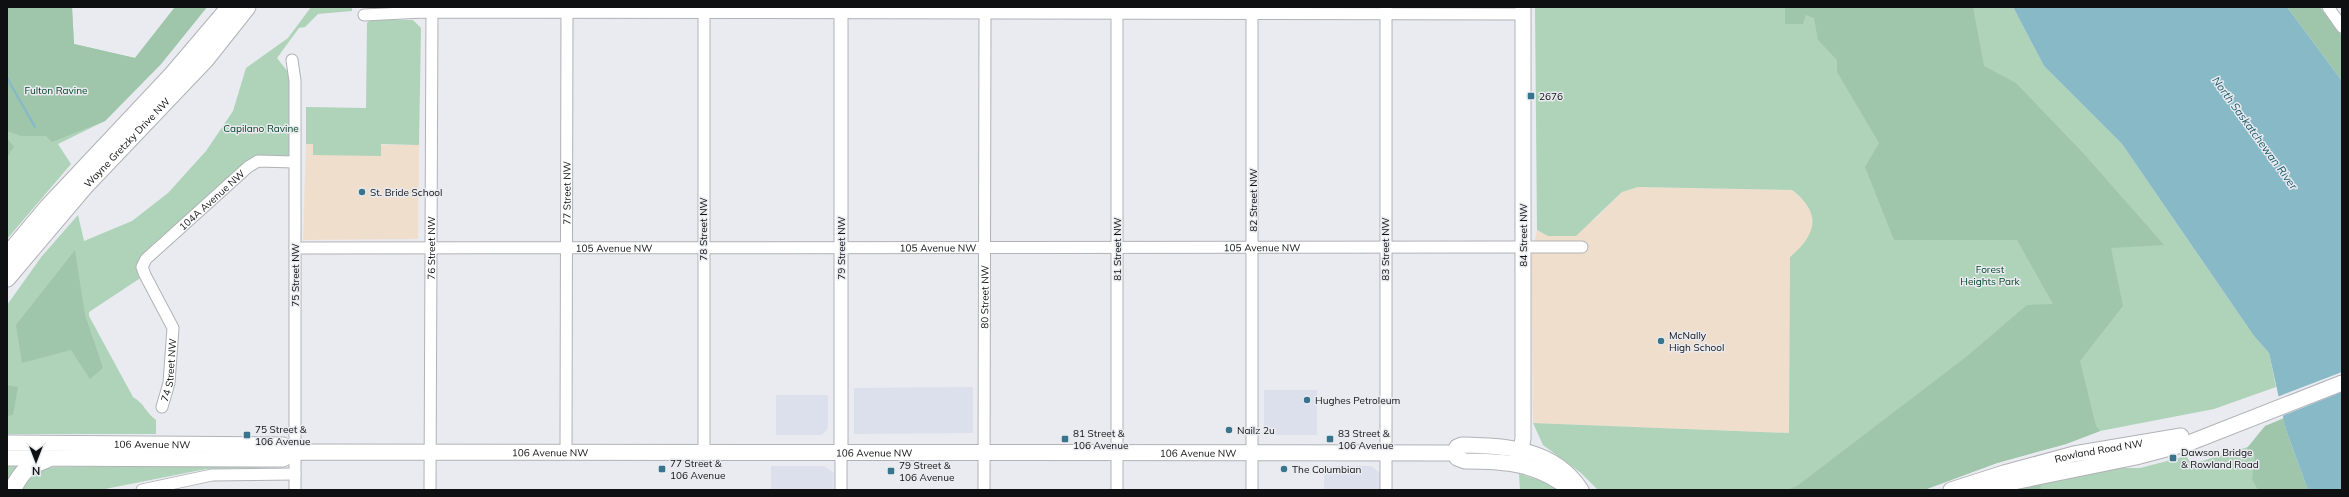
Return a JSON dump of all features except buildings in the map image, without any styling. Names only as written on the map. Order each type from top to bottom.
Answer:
[{"type":"main road","name":"Wayne Gretzky Drive NW","points":[[7,256],[53,201],[173,74],[230,7]]},
{"type":"main road","name":"Wayne Gretzky Drive NW","points":[[7,278],[84,187],[205,60],[247,7]]},
{"type":"main road","name":"84 Street NW","points":[[1521,456],[1523,10]]},
{"type":"main road","name":"Rowland Road NW","points":[[1974,490],[2136,457],[2189,443],[2342,383]]},
{"type":"main road","name":"Rowland Road NW","points":[[1951,490],[2011,471],[2074,454],[2187,435],[2248,419]]},
{"type":"main road","name":"106 Avenue NW","points":[[7,443],[283,445],[295,452]]},
{"type":"main road","name":"106 Avenue NW","points":[[7,458],[283,458],[295,452],[1454,453],[1457,447],[1462,445],[1521,456]]},
{"type":"main road","points":[[1521,456],[1537,470],[1570,490]]},
{"type":"main road","points":[[1521,456],[1557,467],[1581,490]]},
{"type":"main road","points":[[12,490],[21,473],[29,466],[47,458]]},
{"type":"street","points":[[2328,7],[2342,27]]},
{"type":"street","points":[[364,15],[432,10],[1523,10]]},
{"type":"street","name":"76 Street NW","points":[[430,490],[432,10]]},
{"type":"street","name":"77 Street NW","points":[[566,452],[568,10]]},
{"type":"street","name":"78 Street NW","points":[[704,10],[704,452]]},
{"type":"street","name":"79 Street NW","points":[[841,10],[841,490]]},
{"type":"street","name":"80 Street NW","points":[[984,10],[984,490]]},
{"type":"street","name":"81 Street NW","points":[[1117,10],[1117,490]]},
{"type":"street","name":"82 Street NW","points":[[1252,10],[1252,490]]},
{"type":"street","name":"83 Street NW","points":[[1386,10],[1386,490]]},
{"type":"street","name":"75 Street NW","points":[[292,60],[295,80],[295,490]]},
{"type":"street","name":"104A Avenue NW","points":[[142,267],[146,259],[248,167],[258,161],[294,162]]},
{"type":"street","name":"105 Avenue NW","points":[[295,248],[841,249],[1582,247]]},
{"type":"street","name":"74 Street NW","points":[[142,267],[172,328],[169,382],[162,407]]},
{"type":"street","points":[[142,490],[167,488],[212,475],[295,474]]},
{"type":"shaded area","name":"St. Bride School","points":[[306,144],[419,145],[418,239],[303,240]]},
{"type":"shaded area","name":"McNally High School","points":[[1638,187],[1792,190],[1808,205],[1812,213],[1812,229],[1807,241],[1790,257],[1789,433],[1533,423],[1531,259],[1537,230],[1548,236],[1594,220],[1622,192]]},
{"type":"shaded area","points":[[973,387],[973,433],[854,434],[854,388]]},
{"type":"shaded area","points":[[1264,390],[1317,390],[1317,435],[1264,435]]},
{"type":"shaded area","points":[[776,395],[828,395],[828,428],[822,435],[776,435]]},
{"type":"shaded area","points":[[771,466],[824,466],[834,473],[833,490],[771,490]]},
{"type":"shaded area","points":[[1324,466],[1371,466],[1381,474],[1381,490],[1324,490]]},
{"type":"green space","name":"Fulton Ravine","points":[[7,7],[72,7],[74,44],[135,58],[175,7],[207,7],[161,64],[105,121],[58,144],[71,164],[7,239]]},
{"type":"green space","name":"Fulton Ravine","points":[[7,7],[72,7],[74,44],[135,58],[175,7],[207,7],[161,64],[105,121],[52,142],[46,136],[21,136],[7,131]]},
{"type":"green space","name":"Capilano Ravine","points":[[311,7],[352,7],[352,11],[318,14],[305,27],[299,28],[277,58],[295,81],[294,162],[258,161],[146,259],[145,275],[89,312],[89,316],[133,397],[140,402],[156,420],[156,434],[7,434],[7,305],[42,256],[78,215],[84,241],[132,221],[168,193],[206,151],[233,111],[246,68],[288,38]]},
{"type":"green space","name":"Forest Heights Park","points":[[1535,7],[2013,7],[2044,66],[2122,144],[2254,336],[2269,353],[2276,387],[2214,409],[2100,431],[2066,444],[1997,463],[1924,490],[1598,490],[1581,473],[1543,445],[1533,423],[1789,433],[1790,257],[1806,240],[1812,224],[1812,215],[1802,199],[1792,190],[1638,187],[1622,192],[1576,236],[1548,236],[1537,230]]},
{"type":"green space","points":[[1785,7],[1973,7],[1984,66],[2016,83],[2085,155],[2164,245],[2111,248],[2123,306],[2080,361],[2096,426],[2100,431],[2066,444],[1997,463],[1924,490],[1787,490],[1797,486],[1966,357],[2027,305],[2053,304],[2017,240],[1894,240],[1865,167],[1879,143],[1837,72],[1837,60],[1818,40],[1814,18],[1806,15],[1803,24],[1785,24]]},
{"type":"green space","points":[[2287,7],[2320,7],[2342,36],[2342,81]]},
{"type":"green space","points":[[370,20],[413,20],[421,28],[419,145],[381,144],[381,156],[313,155],[313,144],[306,144],[306,107],[366,108],[367,23]]},
{"type":"green space","points":[[7,138],[14,147],[7,157]]},
{"type":"green space","points":[[75,250],[85,315],[103,368],[90,379],[71,350],[22,363],[16,325]]},
{"type":"green space","points":[[7,385],[18,387],[13,415],[7,416]]},
{"type":"green space","points":[[2284,418],[2286,430],[2308,490],[2258,490],[2252,479],[2255,456],[2247,448],[2265,426]]},
{"type":"green space","points":[[2261,443],[2308,490],[2014,490],[2118,468],[2140,468],[2186,456],[2192,464]]},
{"type":"green space","points":[[271,464],[280,467],[206,469],[100,490],[21,490],[34,474],[54,467]]},
{"type":"green space","points":[[16,465],[19,467],[7,490],[7,466]]},
{"type":"green space","points":[[1519,474],[1547,482],[1561,490],[1520,490]]},
{"type":"green space","points":[[2040,484],[2041,490],[2014,490]]},
{"type":"water","name":"North Saskatchewan River","points":[[2013,7],[2287,7],[2342,81],[2342,490],[2308,490],[2286,430],[2269,353],[2254,336],[2122,144],[2044,66]]},
{"type":"pier","points":[[2342,372],[2342,392],[2282,416],[2277,397]]},
{"type":"waterway","points":[[7,78],[35,127]]},
{"type":"place","name":"2676","points":[[1531,96]]},
{"type":"place","name":"St. Bride School","points":[[362,192]]},
{"type":"place","name":"McNally High School","points":[[1661,341]]},
{"type":"place","name":"Hughes Petroleum","points":[[1307,400]]},
{"type":"place","name":"Nailz 2u","points":[[1229,430]]},
{"type":"place","name":"75 Street & 106 Avenue","points":[[247,435]]},
{"type":"place","name":"81 Street & 106 Avenue","points":[[1065,439]]},
{"type":"place","name":"83 Street & 106 Avenue","points":[[1330,439]]},
{"type":"place","name":"Dawson Bridge & Rowland Road","points":[[2173,458]]},
{"type":"place","name":"77 Street & 106 Avenue","points":[[662,469]]},
{"type":"place","name":"The Columbian","points":[[1284,469]]},
{"type":"place","name":"79 Street & 106 Avenue","points":[[891,471]]}]
